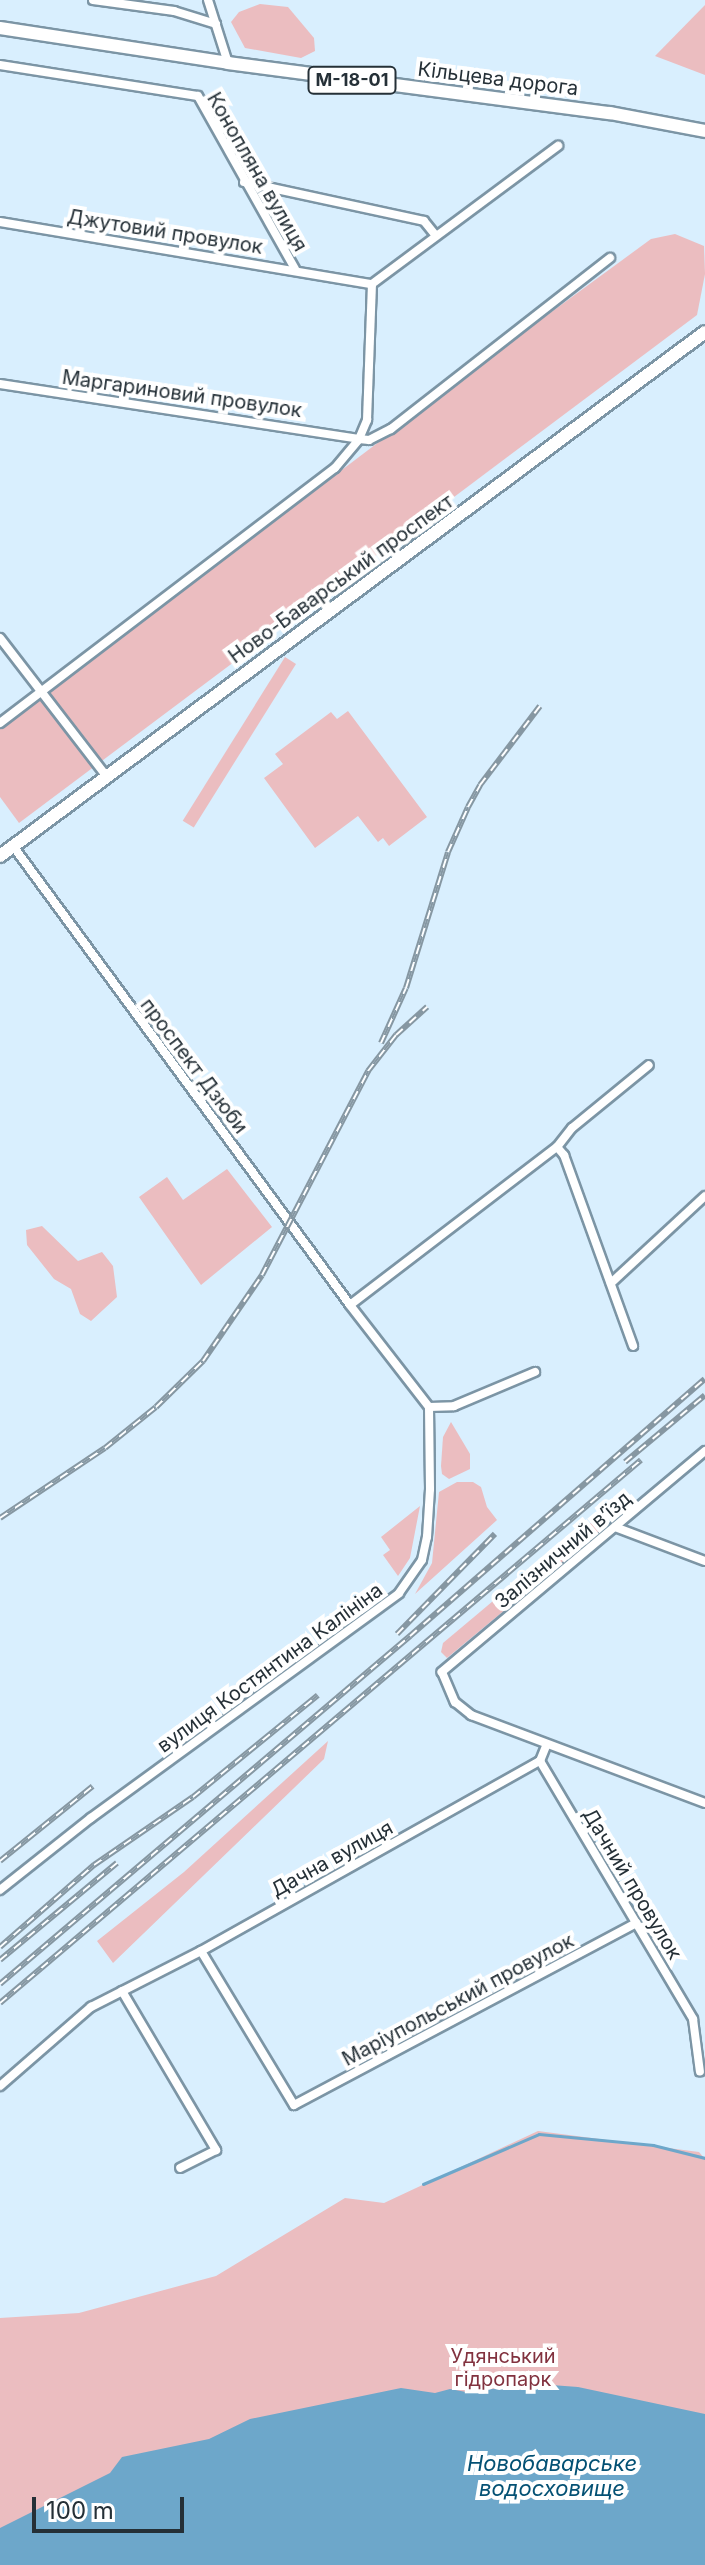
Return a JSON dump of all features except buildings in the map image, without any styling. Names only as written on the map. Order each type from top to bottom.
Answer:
[{"type":"main road","name":"Кільцева дорога","points":[[0,28],[228,63],[610,113],[705,131]]},
{"type":"main road","name":"Ново-Баварський проспект","points":[[0,856],[705,332]]},
{"type":"street","points":[[93,0],[174,11],[216,24]]},
{"type":"street","points":[[208,0],[228,63]]},
{"type":"street","name":"Конопляна вулиця","points":[[0,65],[198,96],[295,269]]},
{"type":"street","points":[[0,723],[335,468],[359,439],[367,420],[372,284],[558,146]]},
{"type":"street","points":[[244,182],[424,221],[436,236]]},
{"type":"street","name":"Джутовий провулок","points":[[0,222],[372,284]]},
{"type":"street","points":[[359,439],[369,440],[391,429],[610,258]]},
{"type":"street","name":"Маргариновий провулок","points":[[0,384],[359,439]]},
{"type":"street","points":[[0,638],[107,777]]},
{"type":"street","name":"проспект Дзюби","points":[[13,846],[350,1305]]},
{"type":"street","points":[[535,1372],[454,1406],[429,1407],[350,1305],[557,1147],[572,1128],[649,1065]]},
{"type":"street","points":[[557,1147],[564,1155],[633,1346]]},
{"type":"street","points":[[611,1283],[705,1196]]},
{"type":"street","name":"вулиця Костянтина Калініна","points":[[0,1890],[91,1818],[399,1593],[422,1560],[427,1537],[429,1407]]},
{"type":"street","name":"Залізничний в’їзд","points":[[547,1744],[471,1715],[455,1702],[442,1672],[705,1451]]},
{"type":"street","points":[[615,1527],[705,1561]]},
{"type":"street","points":[[540,1761],[547,1744],[652,1780],[705,1803]]},
{"type":"street","name":"Дачний провулок","points":[[540,1761],[693,2019],[700,2072]]},
{"type":"street","name":"Дачна вулиця","points":[[0,2086],[91,2007],[201,1951],[540,1761]]},
{"type":"street","name":"Маріупольський провулок","points":[[201,1951],[294,2105],[637,1923]]},
{"type":"street","points":[[122,1991],[216,2150],[180,2168]]},
{"type":"street","points":[[693,2019],[705,2014]]},
{"type":"green space","points":[[260,4],[288,7],[314,38],[315,51],[301,58],[245,48],[231,22],[239,12]]},
{"type":"green space","points":[[705,5],[705,75],[655,56]]},
{"type":"green space","points":[[675,234],[704,246],[705,274],[697,315],[19,823],[0,797],[0,729],[520,335],[651,239]]},
{"type":"green space","points":[[285,657],[296,664],[194,828],[183,821]]},
{"type":"green space","points":[[348,711],[427,817],[389,846],[383,838],[378,842],[358,816],[315,848],[264,778],[283,764],[275,754],[331,712],[337,719]]},
{"type":"green space","points":[[227,1169],[272,1227],[201,1285],[139,1197],[167,1177],[183,1200]]},
{"type":"green space","points":[[42,1226],[78,1261],[102,1252],[113,1266],[117,1297],[91,1321],[80,1314],[71,1289],[54,1279],[27,1245],[26,1230]]},
{"type":"green space","points":[[451,1422],[470,1454],[470,1469],[449,1479],[442,1474],[441,1466],[443,1437]]},
{"type":"green space","points":[[457,1482],[473,1482],[481,1487],[487,1507],[497,1520],[415,1594],[432,1563],[439,1492]]},
{"type":"green space","points":[[420,1506],[410,1558],[398,1576],[383,1555],[390,1550],[381,1537]]},
{"type":"green space","points":[[591,1523],[600,1531],[447,1658],[441,1652],[443,1643],[579,1529]]},
{"type":"green space","points":[[328,1741],[324,1759],[113,1963],[97,1941],[184,1872]]},
{"type":"green space","name":"Удянський гідропарк","points":[[538,2131],[699,2152],[705,2159],[705,2565],[0,2565],[0,2318],[79,2313],[216,2276],[345,2198],[384,2203]]},
{"type":"water","name":"Новобаварське водосховище","points":[[538,2384],[578,2387],[705,2414],[705,2565],[0,2565],[0,2528],[110,2473],[122,2457],[209,2439],[250,2419],[401,2388],[435,2393],[450,2389],[466,2392]]},
{"type":"waterway","points":[[423,2184],[539,2134],[653,2145],[705,2158]]},
{"type":"railway","points":[[381,1043],[406,988],[448,852],[468,807],[480,785],[540,706]]},
{"type":"railway","points":[[0,1518],[105,1448],[156,1407],[203,1361],[262,1275],[368,1071],[396,1035],[427,1007]]},
{"type":"railway","points":[[0,1984],[410,1636],[705,1379]]},
{"type":"railway","points":[[625,1462],[705,1395]]},
{"type":"railway","points":[[0,2003],[641,1460]]},
{"type":"railway","points":[[397,1634],[495,1534]]},
{"type":"railway","points":[[0,1947],[94,1865],[193,1797],[318,1695]]},
{"type":"railway","points":[[0,1861],[93,1786]]},
{"type":"railway","points":[[0,1960],[117,1863]]}]
